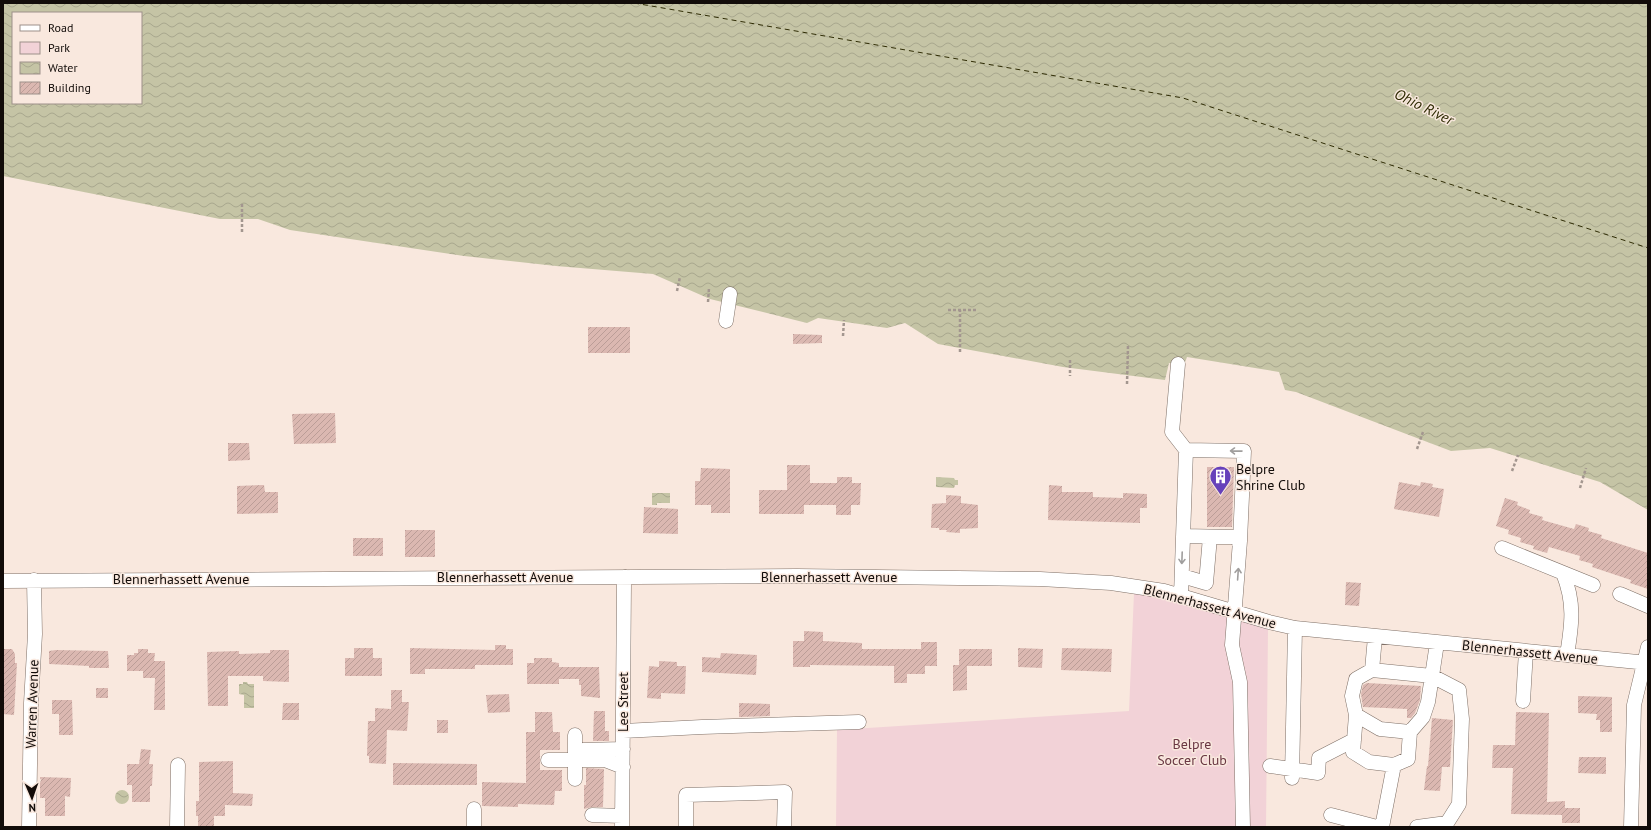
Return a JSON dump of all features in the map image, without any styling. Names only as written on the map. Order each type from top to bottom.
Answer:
[{"type":"street","points":[[726,320],[730,294]]},
{"type":"street","points":[[1178,364],[1172,432],[1186,450],[1181,596]]},
{"type":"street","points":[[1186,450],[1244,451],[1240,541],[1232,645],[1240,682],[1243,827]]},
{"type":"street","points":[[1183,536],[1233,538],[1240,541]]},
{"type":"street","points":[[1182,576],[1206,583],[1210,537]]},
{"type":"street","points":[[1502,548],[1593,586]]},
{"type":"street","points":[[1563,573],[1572,604],[1572,626],[1568,655]]},
{"type":"street","name":"Blennerhassett Avenue","points":[[3,580],[804,576],[1040,578],[1134,586],[1181,596],[1235,613],[1295,628],[1646,663]]},
{"type":"street","name":"Lee Street","points":[[622,821],[624,583],[626,577]]},
{"type":"street","name":"Warren Avenue","points":[[29,827],[31,704],[35,634],[34,580]]},
{"type":"street","points":[[1620,594],[1648,606]]},
{"type":"street","points":[[1291,774],[1295,628]]},
{"type":"street","points":[[1372,670],[1375,637]]},
{"type":"street","points":[[1417,827],[1446,823],[1460,804],[1462,719],[1459,690],[1432,676],[1372,670],[1356,679],[1352,696],[1356,715],[1353,752],[1369,762],[1394,765],[1408,759],[1410,732],[1423,717],[1428,702],[1432,676],[1437,643]]},
{"type":"street","points":[[1631,827],[1634,705],[1646,663],[1648,647]]},
{"type":"street","points":[[1523,701],[1526,651]]},
{"type":"street","points":[[1356,715],[1380,729],[1410,732]]},
{"type":"street","points":[[623,731],[859,722]]},
{"type":"street","points":[[575,735],[575,779]]},
{"type":"street","points":[[1270,766],[1291,774],[1318,773],[1319,758],[1354,740]]},
{"type":"street","points":[[548,760],[575,755],[623,750]]},
{"type":"street","points":[[575,755],[605,760],[623,768]]},
{"type":"street","points":[[177,827],[178,765]]},
{"type":"street","points":[[1382,827],[1394,765]]},
{"type":"street","points":[[686,827],[686,795],[785,792],[784,827]]},
{"type":"street","points":[[474,809],[474,827]]},
{"type":"street","points":[[592,815],[622,821]]},
{"type":"street","points":[[1331,815],[1377,827]]},
{"type":"path","points":[[242,203],[242,232]]},
{"type":"path","points":[[677,291],[680,278]]},
{"type":"path","points":[[708,302],[710,288]]},
{"type":"path","points":[[948,310],[976,310]]},
{"type":"path","points":[[960,310],[960,352]]},
{"type":"path","points":[[843,336],[844,320]]},
{"type":"path","points":[[1127,384],[1128,346]]},
{"type":"path","points":[[1070,360],[1070,376]]},
{"type":"path","points":[[1416,449],[1423,432]]},
{"type":"path","points":[[1512,471],[1518,455]]},
{"type":"path","points":[[1580,488],[1586,468]]},
{"type":"green space","name":"Belpre Soccer Club","points":[[1134,593],[1163,598],[1268,629],[1266,827],[836,827],[837,730],[1129,711]]},
{"type":"water","name":"Ohio River","points":[[3,3],[1648,3],[1648,510],[1600,482],[1490,448],[1451,451],[1296,392],[1285,390],[1279,372],[1187,357],[1184,365],[1169,363],[1165,380],[1063,367],[938,344],[905,323],[887,328],[818,318],[807,323],[710,299],[653,274],[556,266],[464,256],[290,230],[258,219],[220,219],[3,176]]},
{"type":"water","points":[[936,477],[954,478],[955,480],[958,480],[958,485],[955,485],[954,488],[936,487]]},
{"type":"water","points":[[652,493],[670,493],[670,503],[657,503],[657,505],[652,505]]},
{"type":"water","points":[[243,682],[254,684],[254,708],[244,708],[244,695],[239,694],[239,684],[243,684]]},
{"type":"water","points":[[119,790],[125,790],[129,794],[129,800],[125,804],[119,804],[115,800],[115,794]]},
{"type":"building","points":[[588,327],[630,327],[630,353],[588,353]]},
{"type":"building","points":[[793,334],[822,335],[822,343],[793,344]]},
{"type":"building","points":[[335,413],[336,443],[294,444],[292,414]]},
{"type":"building","points":[[228,443],[249,443],[250,460],[228,461]]},
{"type":"building","points":[[787,465],[810,465],[810,483],[837,483],[837,477],[852,477],[852,483],[861,483],[860,505],[851,505],[851,515],[836,515],[836,505],[804,505],[804,514],[759,514],[759,490],[787,490]]},
{"type":"building","name":"Belpre Shrine Club","points":[[1207,467],[1234,467],[1232,527],[1207,527]]},
{"type":"building","points":[[701,468],[730,469],[730,513],[711,513],[711,505],[695,505],[695,481],[700,481]]},
{"type":"building","points":[[1399,482],[1420,486],[1421,482],[1433,484],[1432,487],[1444,489],[1439,517],[1394,509]]},
{"type":"building","points":[[264,485],[265,492],[278,492],[278,513],[237,514],[237,486]]},
{"type":"building","points":[[1049,485],[1062,486],[1062,492],[1093,492],[1093,497],[1123,498],[1123,493],[1147,494],[1147,508],[1140,508],[1140,523],[1048,520]]},
{"type":"building","points":[[946,495],[961,496],[961,503],[978,505],[978,528],[960,529],[960,533],[946,532],[947,530],[931,528],[932,504],[946,503]]},
{"type":"building","points":[[1505,498],[1518,502],[1517,505],[1530,510],[1529,513],[1543,517],[1542,520],[1574,529],[1576,524],[1589,528],[1588,531],[1602,535],[1601,538],[1648,553],[1648,589],[1630,583],[1631,580],[1592,567],[1593,564],[1579,560],[1580,556],[1549,547],[1547,553],[1533,549],[1534,546],[1520,542],[1521,538],[1508,534],[1509,530],[1496,526]]},
{"type":"building","points":[[644,507],[678,509],[678,534],[643,533]]},
{"type":"building","points":[[405,530],[435,530],[435,557],[405,557]]},
{"type":"building","points":[[353,538],[383,538],[383,556],[353,556]]},
{"type":"building","points":[[1346,582],[1361,583],[1359,606],[1345,605]]},
{"type":"building","points":[[804,631],[823,632],[823,641],[862,643],[862,649],[921,649],[921,642],[937,642],[937,666],[925,666],[925,674],[907,674],[907,683],[894,683],[894,666],[810,665],[810,667],[793,667],[793,641],[804,641]]},
{"type":"building","points":[[495,645],[506,645],[506,649],[513,649],[513,665],[475,665],[475,669],[425,669],[425,674],[410,674],[410,648],[495,650]]},
{"type":"building","points":[[354,648],[373,648],[373,658],[382,658],[382,676],[345,676],[345,658],[354,658]]},
{"type":"building","points":[[1018,648],[1043,649],[1042,668],[1018,667]]},
{"type":"building","points":[[1062,648],[1112,649],[1111,672],[1061,670]]},
{"type":"building","points":[[3,649],[12,649],[15,654],[15,663],[17,663],[14,715],[3,714]]},
{"type":"building","points":[[138,649],[148,649],[148,653],[155,653],[154,661],[165,661],[165,710],[154,710],[155,678],[143,678],[143,671],[127,671],[127,655],[134,655],[134,653],[138,653]]},
{"type":"building","points":[[959,649],[992,649],[992,666],[967,666],[967,690],[953,691],[953,665],[959,665]]},
{"type":"building","points":[[270,650],[289,650],[289,682],[263,681],[263,676],[228,676],[228,706],[208,706],[207,652],[239,651],[239,654],[270,653]]},
{"type":"building","points":[[49,651],[108,651],[109,668],[89,668],[89,666],[49,664]]},
{"type":"building","points":[[721,653],[757,655],[756,675],[702,672],[702,657],[720,658]]},
{"type":"building","points":[[534,658],[552,658],[552,662],[559,663],[559,667],[599,667],[600,698],[581,696],[581,685],[579,685],[579,679],[559,679],[559,684],[527,684],[527,663],[534,663]]},
{"type":"building","points":[[659,661],[677,662],[677,666],[686,666],[685,694],[661,693],[661,699],[647,698],[649,666],[659,667]]},
{"type":"building","points":[[1367,683],[1421,686],[1420,700],[1415,713],[1411,718],[1407,718],[1407,709],[1363,707],[1361,694],[1363,685]]},
{"type":"building","points":[[96,688],[108,688],[108,698],[96,698]]},
{"type":"building","points":[[391,690],[402,690],[402,702],[409,702],[407,731],[387,730],[386,764],[369,763],[369,756],[367,756],[368,721],[375,721],[375,708],[391,709]]},
{"type":"building","points":[[509,694],[510,712],[488,713],[486,695]]},
{"type":"building","points":[[1578,696],[1612,697],[1612,732],[1600,732],[1600,720],[1596,720],[1597,714],[1578,713]]},
{"type":"building","points":[[52,700],[72,700],[73,735],[59,735],[59,714],[52,714]]},
{"type":"building","points":[[283,703],[299,703],[299,720],[282,720]]},
{"type":"building","points":[[739,703],[770,704],[770,716],[739,717]]},
{"type":"building","points":[[594,711],[605,711],[605,731],[609,731],[609,741],[593,741]]},
{"type":"building","points":[[535,712],[552,712],[553,732],[560,732],[560,750],[540,750],[540,770],[562,770],[562,791],[555,791],[554,805],[518,804],[518,807],[482,806],[482,782],[526,783],[526,732],[535,732]]},
{"type":"building","points":[[1516,712],[1549,713],[1547,802],[1565,801],[1565,808],[1580,808],[1580,823],[1562,823],[1562,815],[1511,814],[1513,768],[1492,768],[1493,745],[1515,745]]},
{"type":"building","points":[[1432,718],[1453,720],[1450,767],[1442,767],[1440,791],[1424,790],[1428,766]]},
{"type":"building","points":[[437,720],[448,720],[448,733],[437,733]]},
{"type":"building","points":[[141,749],[151,750],[149,764],[153,764],[152,786],[150,786],[150,802],[132,802],[132,785],[127,785],[127,764],[139,764]]},
{"type":"building","points":[[1579,757],[1606,757],[1606,774],[1578,773]]},
{"type":"building","points":[[233,761],[233,793],[253,794],[252,806],[225,805],[225,816],[214,816],[214,827],[198,827],[196,801],[199,801],[199,762]]},
{"type":"building","points":[[393,763],[477,764],[477,785],[393,785]]},
{"type":"building","points":[[586,768],[604,769],[603,807],[584,809]]},
{"type":"building","points":[[40,777],[71,778],[70,797],[65,796],[65,816],[45,816],[45,798],[40,798]]},
{"type":"ferry route","points":[[634,3],[1183,98],[1648,248]]},
{"type":"place","name":"Belpre Shrine Club","points":[[1220,496]]}]
